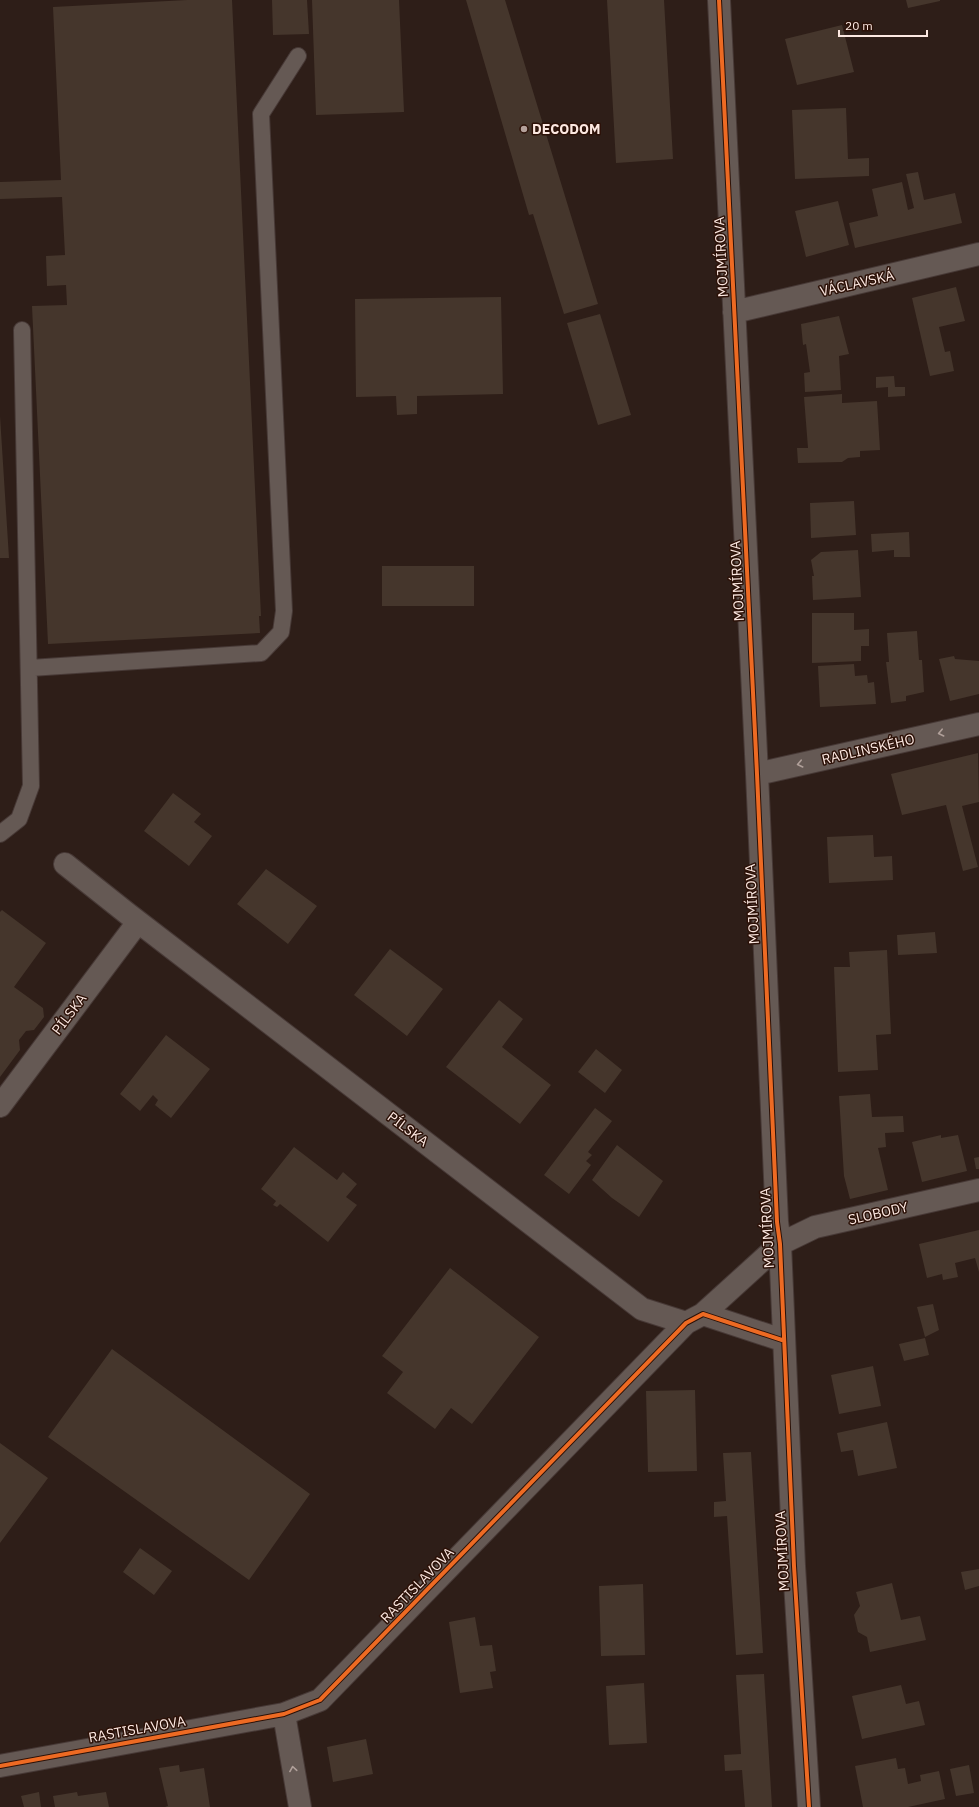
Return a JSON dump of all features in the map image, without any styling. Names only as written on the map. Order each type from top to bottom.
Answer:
[{"type":"street","name":"MOJMÍROVA","points":[[719,0],[757,774],[776,1214],[780,1244],[782,1340],[809,1807]]},
{"type":"street","name":"VÁCLAVSKÁ","points":[[734,312],[979,254]]},
{"type":"street","name":"RADLINSKÉHO","points":[[757,774],[979,724]]},
{"type":"street","name":"PÍLSKA","points":[[65,864],[138,922],[642,1309],[694,1319]]},
{"type":"street","name":"PÍLSKA","points":[[0,1106],[138,922]]},
{"type":"street","name":"SLOBODY","points":[[780,1244],[815,1227],[979,1190]]},
{"type":"street","name":"RASTISLAVOVA","points":[[0,1766],[284,1714],[320,1700],[694,1319],[780,1244]]},
{"type":"street","points":[[694,1319],[782,1340]]},
{"type":"street","points":[[284,1714],[300,1807]]},
{"type":"lane","points":[[30,668],[261,653],[281,632],[284,611],[261,114],[298,56]]},
{"type":"lane","points":[[0,834],[19,819],[31,786],[30,668],[22,330]]},
{"type":"building","points":[[187,0],[232,0],[261,616],[259,616],[260,633],[48,644],[32,306],[67,305],[66,285],[47,286],[46,256],[65,255],[62,197],[0,199],[0,182],[61,180],[53,7]]},
{"type":"building","points":[[272,0],[307,0],[309,34],[273,35]]},
{"type":"building","points":[[312,0],[399,0],[404,112],[316,115]]},
{"type":"building","name":"DECODOM","points":[[466,0],[505,0],[598,304],[564,314],[533,214],[529,215]]},
{"type":"building","points":[[607,0],[664,0],[673,159],[616,163]]},
{"type":"building","points":[[906,0],[940,0],[940,1],[908,8]]},
{"type":"building","points":[[842,25],[854,72],[797,85],[785,39]]},
{"type":"building","points":[[846,108],[848,159],[869,158],[869,176],[795,179],[792,110]]},
{"type":"building","points":[[918,172],[924,200],[955,193],[962,223],[855,248],[849,223],[878,216],[872,189],[902,182],[908,210],[914,208],[906,174]]},
{"type":"building","points":[[838,201],[849,245],[806,257],[795,211]]},
{"type":"building","points":[[956,287],[965,321],[939,327],[945,352],[950,351],[954,371],[930,376],[912,298]]},
{"type":"building","points":[[501,297],[503,394],[417,396],[417,414],[397,415],[396,396],[356,397],[355,299]]},
{"type":"building","points":[[600,314],[631,415],[598,425],[567,323]]},
{"type":"building","points":[[839,316],[849,354],[839,356],[841,390],[805,392],[804,373],[810,372],[806,344],[803,345],[801,324]]},
{"type":"building","points":[[894,376],[895,387],[905,387],[905,396],[888,397],[888,387],[876,388],[876,377]]},
{"type":"building","points":[[842,394],[842,403],[877,401],[880,450],[860,451],[860,457],[848,458],[842,462],[798,463],[797,448],[808,448],[804,397]]},
{"type":"building","points":[[0,416],[9,558],[0,558]]},
{"type":"building","points":[[854,501],[856,535],[811,538],[810,503]]},
{"type":"building","points":[[909,532],[910,557],[894,557],[894,550],[872,552],[871,534]]},
{"type":"building","points":[[858,550],[861,597],[813,600],[812,576],[814,576],[811,560],[821,552]]},
{"type":"building","points":[[382,566],[474,566],[474,606],[382,606]]},
{"type":"building","points":[[812,613],[854,613],[854,630],[869,629],[869,646],[861,646],[861,661],[812,663]]},
{"type":"building","points":[[917,631],[919,660],[922,660],[924,692],[906,696],[906,701],[891,703],[886,662],[889,662],[887,633]]},
{"type":"building","points":[[954,656],[955,659],[979,661],[979,694],[950,701],[939,659]]},
{"type":"building","points":[[854,664],[855,676],[867,675],[868,683],[874,682],[876,704],[820,707],[818,666]]},
{"type":"building","points":[[978,753],[979,802],[962,806],[978,867],[963,871],[946,805],[902,815],[891,774]]},
{"type":"building","points":[[173,793],[201,814],[194,822],[212,836],[189,866],[144,831]]},
{"type":"building","points":[[873,835],[874,857],[892,856],[893,880],[829,883],[827,837]]},
{"type":"building","points":[[266,869],[317,906],[288,944],[237,904]]},
{"type":"building","points":[[2,910],[46,943],[14,987],[43,1008],[44,1017],[34,1030],[26,1031],[19,1040],[20,1050],[0,1077],[0,912]]},
{"type":"building","points":[[935,932],[937,953],[898,955],[897,935]]},
{"type":"building","points":[[390,949],[443,989],[407,1036],[354,995]]},
{"type":"building","points":[[887,950],[891,1034],[876,1035],[878,1070],[838,1072],[834,967],[850,967],[849,952]]},
{"type":"building","points":[[499,1000],[523,1019],[502,1047],[551,1085],[520,1124],[446,1067]]},
{"type":"building","points":[[166,1035],[210,1069],[171,1118],[155,1105],[158,1100],[153,1095],[140,1111],[120,1094]]},
{"type":"building","points":[[596,1049],[622,1070],[605,1093],[578,1072]]},
{"type":"building","points":[[870,1094],[872,1117],[903,1116],[904,1132],[885,1133],[886,1147],[878,1148],[888,1190],[850,1199],[844,1176],[839,1096]]},
{"type":"building","points":[[595,1108],[612,1121],[588,1152],[592,1155],[586,1161],[591,1165],[569,1194],[544,1175]]},
{"type":"building","points":[[941,1135],[941,1138],[958,1135],[967,1171],[922,1182],[912,1142]]},
{"type":"building","points":[[617,1145],[663,1181],[639,1217],[612,1198],[592,1180]]},
{"type":"building","points":[[294,1147],[337,1180],[343,1172],[357,1184],[346,1197],[357,1205],[328,1242],[280,1204],[277,1207],[273,1205],[276,1201],[261,1189]]},
{"type":"building","points":[[979,1157],[979,1169],[976,1169],[974,1158]]},
{"type":"building","points":[[979,1230],[979,1272],[975,1258],[955,1263],[958,1277],[943,1280],[942,1274],[927,1278],[919,1244]]},
{"type":"building","points":[[450,1268],[539,1337],[472,1424],[451,1408],[435,1429],[387,1393],[403,1372],[382,1356]]},
{"type":"building","points":[[933,1304],[939,1330],[925,1337],[917,1307]]},
{"type":"building","points":[[925,1338],[929,1355],[904,1361],[899,1344]]},
{"type":"building","points":[[112,1349],[310,1494],[249,1580],[48,1437]]},
{"type":"building","points":[[873,1366],[881,1406],[839,1414],[831,1375]]},
{"type":"building","points":[[695,1390],[697,1471],[648,1472],[646,1391]]},
{"type":"building","points":[[887,1422],[897,1468],[858,1476],[853,1450],[841,1452],[837,1433]]},
{"type":"building","points":[[0,1443],[48,1478],[0,1543]]},
{"type":"building","points":[[751,1452],[763,1653],[736,1655],[727,1516],[714,1517],[714,1502],[726,1501],[723,1453]]},
{"type":"building","points":[[140,1548],[172,1571],[154,1595],[123,1572]]},
{"type":"building","points":[[979,1569],[979,1586],[965,1590],[961,1572]]},
{"type":"building","points":[[892,1583],[901,1620],[920,1616],[926,1640],[870,1652],[867,1637],[858,1632],[854,1615],[860,1606],[856,1592]]},
{"type":"building","points":[[643,1584],[645,1655],[601,1656],[599,1586]]},
{"type":"building","points":[[475,1617],[480,1646],[492,1645],[496,1671],[490,1672],[493,1688],[460,1693],[449,1622]]},
{"type":"building","points":[[764,1674],[772,1807],[745,1807],[742,1770],[725,1771],[724,1755],[741,1754],[736,1675]]},
{"type":"building","points":[[644,1683],[647,1743],[609,1745],[606,1686]]},
{"type":"building","points":[[901,1685],[906,1704],[919,1701],[925,1725],[862,1739],[852,1696]]},
{"type":"building","points":[[366,1739],[373,1774],[333,1782],[327,1747]]},
{"type":"building","points":[[896,1758],[898,1769],[905,1768],[908,1784],[921,1781],[920,1775],[939,1771],[945,1799],[908,1807],[863,1807],[855,1766]]},
{"type":"building","points":[[179,1765],[180,1772],[204,1768],[210,1807],[165,1807],[168,1806],[159,1768]]},
{"type":"building","points":[[969,1765],[974,1793],[956,1796],[950,1769]]},
{"type":"building","points":[[39,1792],[41,1807],[24,1807],[21,1796]]},
{"type":"building","points":[[77,1792],[78,1796],[106,1792],[109,1807],[55,1807],[53,1796]]},
{"type":"cycle path","points":[[719,0],[757,774],[777,1222],[780,1244],[794,1566],[809,1807]]},
{"type":"cycle path","points":[[0,1766],[284,1714],[320,1700],[686,1323],[703,1314],[782,1340]]},
{"type":"place","name":"DECODOM","points":[[524,129]]}]
